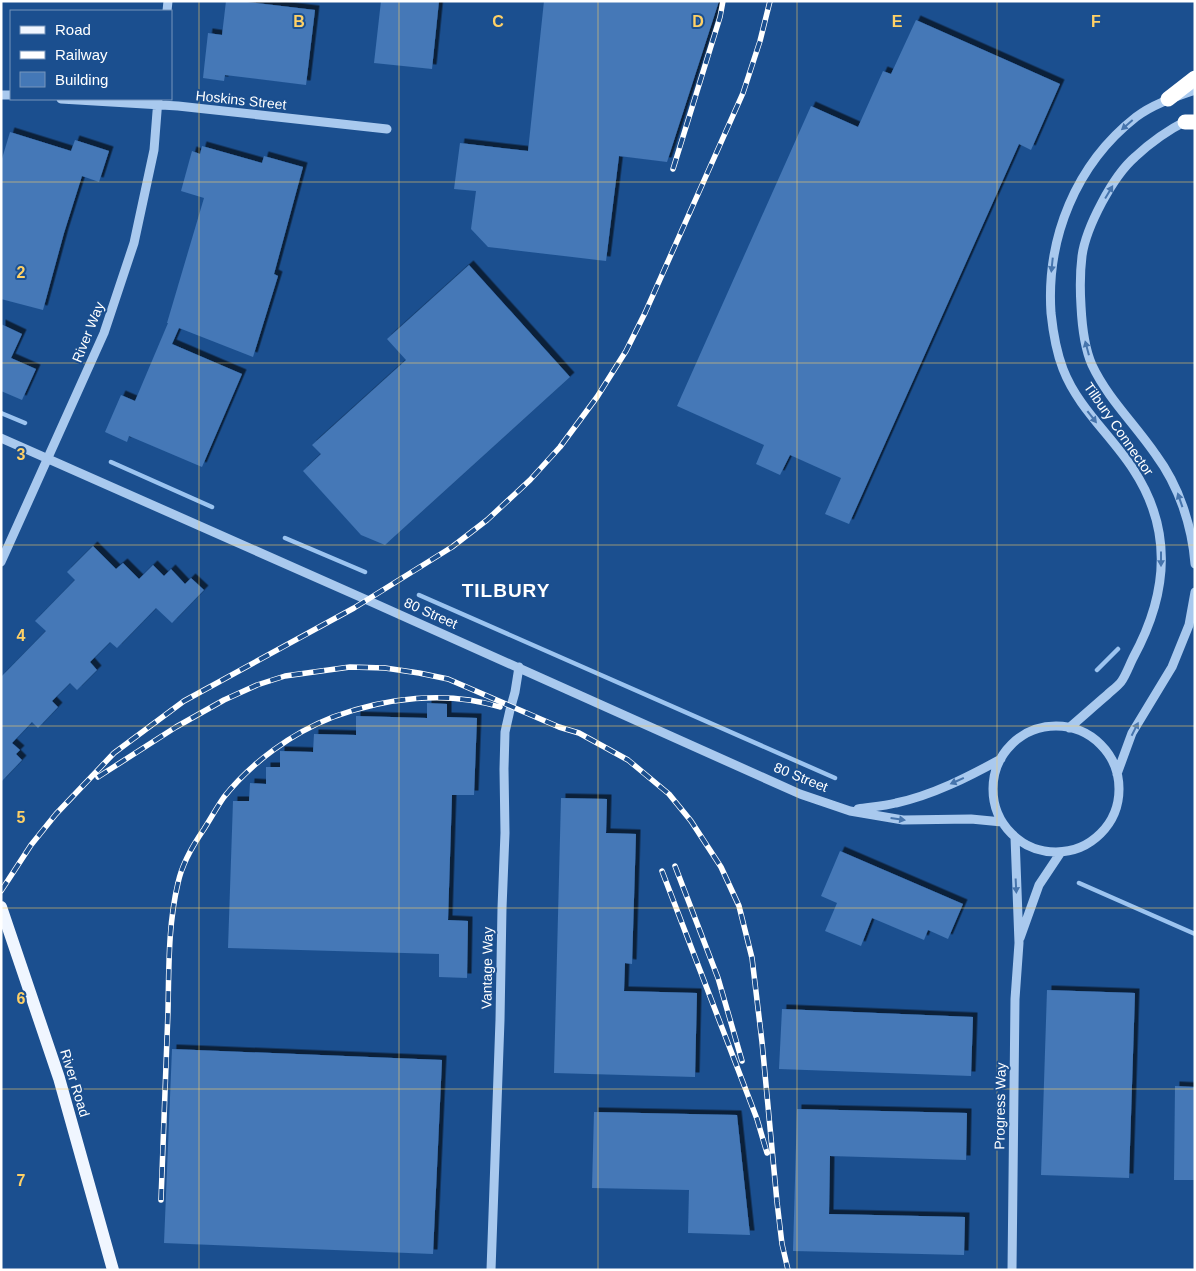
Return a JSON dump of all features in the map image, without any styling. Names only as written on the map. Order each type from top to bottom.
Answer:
[{"type":"highway","points":[[1168,99],[1195,78]]},
{"type":"main road","name":"River Road","points":[[1,907],[59,1078],[113,1270]]},
{"type":"street","name":"Tilbury Connector","points":[[1069,728],[1120,683],[1139,648],[1154,613],[1161,578],[1161,539],[1151,502],[1133,469],[1083,406],[1063,370],[1053,334],[1050,290],[1055,246],[1066,208],[1085,172],[1109,140],[1137,116],[1168,99],[1195,90]]},
{"type":"street","name":"Hoskins Street","points":[[93,100],[158,102],[387,129]]},
{"type":"street","name":"River Way","points":[[1,562],[104,333],[134,243],[154,150],[158,102]]},
{"type":"street","name":"Tilbury Connector","points":[[1192,120],[1157,138],[1133,158],[1111,187],[1093,220],[1082,255],[1081,294],[1082,330],[1092,364],[1108,394],[1157,456],[1178,494],[1193,540],[1195,564]]},
{"type":"street","name":"80 Street","points":[[1,438],[519,667],[800,794],[850,811],[903,820],[971,819],[1002,822]]},
{"type":"street","points":[[1117,774],[1132,733],[1172,667],[1189,625],[1195,592]]},
{"type":"street","name":"Vantage Way","points":[[491,1270],[505,834],[505,732],[519,667]]},
{"type":"street","points":[[1052,726],[1069,728],[1087,734],[1109,756],[1117,774],[1118,797],[1112,816],[1102,832],[1087,844],[1061,852],[1044,851],[1028,846],[1015,837],[1002,822],[995,806],[993,791],[994,775],[1009,747],[1023,736],[1052,726]]},
{"type":"street","name":"80 Street","points":[[850,811],[897,803],[928,794],[1001,759]]},
{"type":"street","name":"Progress Way","points":[[1012,1270],[1015,1009],[1019,943],[1015,837]]},
{"type":"street","name":"Progress Way","points":[[1019,943],[1039,886],[1061,852]]},
{"type":"building","points":[[226,1],[315,10],[306,85],[225,75],[224,81],[203,78],[208,33],[222,35]]},
{"type":"building","points":[[381,1],[439,1],[432,69],[374,63]]},
{"type":"building","points":[[544,1],[719,1],[667,162],[619,156],[606,261],[488,247],[471,229],[476,191],[454,189],[460,143],[528,151]]},
{"type":"building","points":[[916,20],[1060,84],[1031,150],[1019,144],[849,524],[825,514],[841,478],[790,455],[780,475],[756,464],[764,445],[677,406],[811,106],[858,127],[883,71],[891,74]]},
{"type":"building","points":[[10,132],[71,151],[75,140],[109,151],[99,182],[82,176],[43,310],[1,299],[1,162]]},
{"type":"building","points":[[202,146],[262,163],[264,156],[303,167],[274,274],[278,276],[253,357],[179,328],[172,344],[242,374],[202,467],[129,436],[127,442],[105,432],[121,395],[135,401],[168,323],[204,198],[181,191],[192,151],[200,154]]},
{"type":"building","points":[[469,265],[570,377],[385,545],[361,535],[303,471],[321,454],[312,445],[406,360],[387,339]]},
{"type":"building","points":[[1,324],[22,334],[11,358],[36,369],[22,400],[1,391]]},
{"type":"building","points":[[93,546],[116,569],[123,563],[139,579],[153,565],[164,576],[171,569],[185,584],[191,578],[204,590],[172,623],[156,608],[117,648],[110,642],[90,662],[97,670],[77,690],[70,683],[52,701],[58,707],[38,728],[32,722],[12,743],[20,750],[16,754],[22,760],[1,782],[1,677],[46,631],[35,621],[75,580],[67,572]]},
{"type":"building","points":[[427,703],[447,704],[447,717],[477,718],[474,795],[452,795],[448,920],[468,921],[467,978],[439,977],[439,954],[228,948],[233,801],[249,801],[250,783],[266,784],[266,767],[280,767],[280,751],[313,752],[314,734],[356,735],[356,716],[427,718]]},
{"type":"building","points":[[561,798],[607,799],[606,833],[636,834],[632,964],[625,963],[624,991],[697,993],[695,1077],[554,1073]]},
{"type":"building","points":[[840,851],[963,904],[948,939],[928,930],[924,940],[872,918],[861,946],[825,931],[837,903],[821,896]]},
{"type":"building","points":[[1047,990],[1135,993],[1129,1178],[1041,1175]]},
{"type":"building","points":[[782,1009],[973,1017],[971,1076],[779,1069]]},
{"type":"building","points":[[172,1049],[442,1060],[433,1254],[164,1243]]},
{"type":"building","points":[[1175,1086],[1195,1087],[1195,1180],[1174,1180]]},
{"type":"building","points":[[797,1109],[967,1113],[966,1160],[830,1156],[829,1214],[965,1217],[964,1255],[793,1251]]},
{"type":"building","points":[[594,1112],[737,1115],[750,1235],[688,1233],[689,1190],[592,1188]]},
{"type":"waterway","points":[[1,413],[25,423]]},
{"type":"waterway","points":[[111,462],[212,507]]},
{"type":"waterway","points":[[285,538],[365,572]]},
{"type":"waterway","points":[[419,595],[835,778]]},
{"type":"waterway","points":[[1097,670],[1118,649]]},
{"type":"waterway","points":[[1079,883],[1195,934]]},
{"type":"railway","points":[[673,169],[720,17],[723,1]]},
{"type":"railway","points":[[1,891],[31,845],[56,814],[114,753],[184,701],[354,608],[452,547],[487,520],[530,480],[560,447],[597,397],[626,351],[645,313],[743,93],[760,41],[770,1]]},
{"type":"railway","points":[[98,777],[176,727],[224,700],[257,685],[285,676],[350,667],[385,668],[448,679],[559,727],[579,733],[628,760],[669,794],[691,821],[721,867],[739,906],[752,958],[777,1202],[782,1244],[788,1270]]},
{"type":"railway","points":[[161,1200],[172,915],[180,876],[188,855],[224,797],[247,772],[288,740],[333,717],[353,710],[416,698],[458,699],[500,707]]},
{"type":"railway","points":[[675,866],[718,978],[742,1061]]},
{"type":"railway","points":[[662,871],[757,1119],[767,1153]]},
{"type":"district","name":"TILBURY","points":[[506,590]]}]
